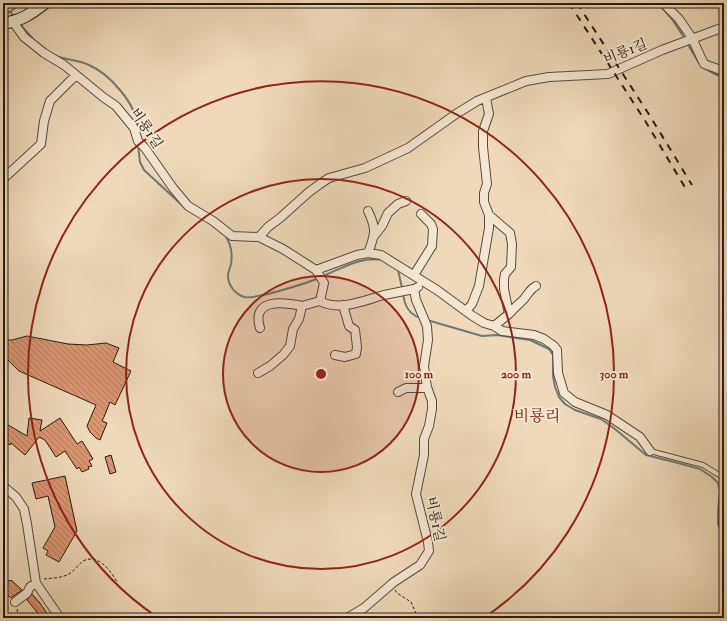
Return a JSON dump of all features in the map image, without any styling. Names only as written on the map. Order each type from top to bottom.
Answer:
[{"type":"street","points":[[8,23],[25,17],[45,3]]},
{"type":"street","points":[[664,3],[679,18],[704,64],[724,70]]},
{"type":"street","name":"비룡1길","points":[[8,23],[44,53],[64,65],[116,106],[134,128],[138,140],[188,206],[213,221],[232,236],[259,237],[283,249],[316,270]]},
{"type":"street","name":"비룡1길","points":[[259,237],[268,226],[280,218],[309,192],[329,178],[365,168],[408,148],[477,101],[513,86],[534,80],[564,76],[608,74],[682,42],[724,26]]},
{"type":"street","points":[[3,179],[41,144],[44,121],[50,101],[76,75]]},
{"type":"street","points":[[486,98],[489,114],[483,131],[487,184],[484,193],[484,202],[489,215],[510,234],[512,244],[511,267],[505,274],[504,279],[504,289],[509,314]]},
{"type":"street","points":[[368,253],[374,236],[382,226],[388,213],[398,204],[406,201]]},
{"type":"street","points":[[368,210],[373,220],[374,236]]},
{"type":"street","points":[[414,275],[432,246],[433,229],[431,224],[421,214]]},
{"type":"street","points":[[466,311],[472,304],[479,286],[489,215]]},
{"type":"street","points":[[320,301],[324,283],[316,270],[357,255],[368,253],[381,255],[426,282],[484,323],[494,326],[502,331],[534,335],[544,339],[554,346],[557,350],[558,373],[564,393],[575,402],[607,415],[640,438],[650,451]]},
{"type":"street","points":[[260,328],[258,316],[259,311],[264,307],[278,303],[302,306],[320,301],[324,303],[343,305],[414,289],[426,282]]},
{"type":"street","points":[[494,326],[509,314],[531,289],[536,286]]},
{"type":"street","name":"비룡1길","points":[[347,618],[364,608],[391,585],[420,565],[429,551],[416,494],[424,455],[424,439],[432,408],[432,401],[427,388],[424,366],[428,340],[426,326],[414,289]]},
{"type":"street","points":[[335,355],[345,357],[356,354],[357,348],[355,330],[349,326],[343,305]]},
{"type":"street","points":[[258,373],[279,358],[290,346],[293,329],[299,319],[302,306]]},
{"type":"street","points":[[398,392],[406,388],[427,388]]},
{"type":"street","points":[[3,486],[16,497],[24,509],[36,583],[60,618]]},
{"type":"street","points":[[16,602],[27,593],[30,587],[36,583]]},
{"type":"lane","points":[[650,451],[703,465],[724,478]]},
{"type":"path","points":[[36,583],[45,579],[68,574],[85,560],[92,560],[104,564],[112,572],[117,582]]},
{"type":"path","points":[[391,585],[397,593],[412,602],[418,618]]},
{"type":"building","points":[[27,336],[68,344],[87,345],[106,343],[119,348],[113,362],[131,371],[115,405],[110,402],[102,421],[107,423],[100,440],[90,432],[87,426],[96,405],[19,371],[4,356],[3,340],[12,340]]},
{"type":"building","points":[[29,418],[42,420],[40,431],[60,418],[77,444],[82,441],[93,459],[89,461],[92,466],[88,467],[89,469],[82,472],[79,467],[77,469],[65,451],[56,457],[45,440],[39,437],[25,455],[11,443],[10,445],[3,441],[3,422],[27,436]]},
{"type":"building","points":[[111,455],[116,472],[110,474],[105,457]]},
{"type":"building","points":[[65,476],[77,531],[59,562],[46,555],[48,551],[43,548],[55,527],[48,496],[36,499],[32,483]]},
{"type":"building","points":[[3,579],[11,580],[22,590],[11,598],[3,591]]},
{"type":"building","points":[[32,594],[50,618],[42,618],[27,600]]},
{"type":"waterway","points":[[10,12],[21,3]]},
{"type":"waterway","points":[[658,3],[672,19],[685,39]]},
{"type":"waterway","points":[[3,12],[10,12],[14,16]]},
{"type":"waterway","points":[[19,23],[33,39]]},
{"type":"waterway","points":[[687,43],[699,63]]},
{"type":"waterway","points":[[56,56],[85,63],[105,75],[128,100],[133,110],[138,128]]},
{"type":"waterway","points":[[704,67],[713,74],[724,77]]},
{"type":"waterway","points":[[138,145],[140,162],[144,170],[183,206]]},
{"type":"waterway","points":[[225,235],[232,252],[232,260],[228,273],[229,283],[241,296],[250,297],[269,294],[319,278]]},
{"type":"waterway","points":[[323,276],[360,261],[375,259],[383,260]]},
{"type":"waterway","points":[[398,270],[402,288]]},
{"type":"waterway","points":[[403,293],[410,312],[421,318]]},
{"type":"waterway","points":[[427,320],[482,336],[497,335],[530,340],[549,349],[553,355],[553,376],[555,387],[559,397],[565,404],[575,410],[601,419],[646,455],[700,469],[718,483],[720,491],[718,524],[724,538]]},
{"type":"railway","points":[[569,3],[644,119],[686,189]]},
{"type":"railway","points":[[577,3],[650,116],[692,185]]},
{"type":"district","name":"비룡리","points":[[537,415]]}]
